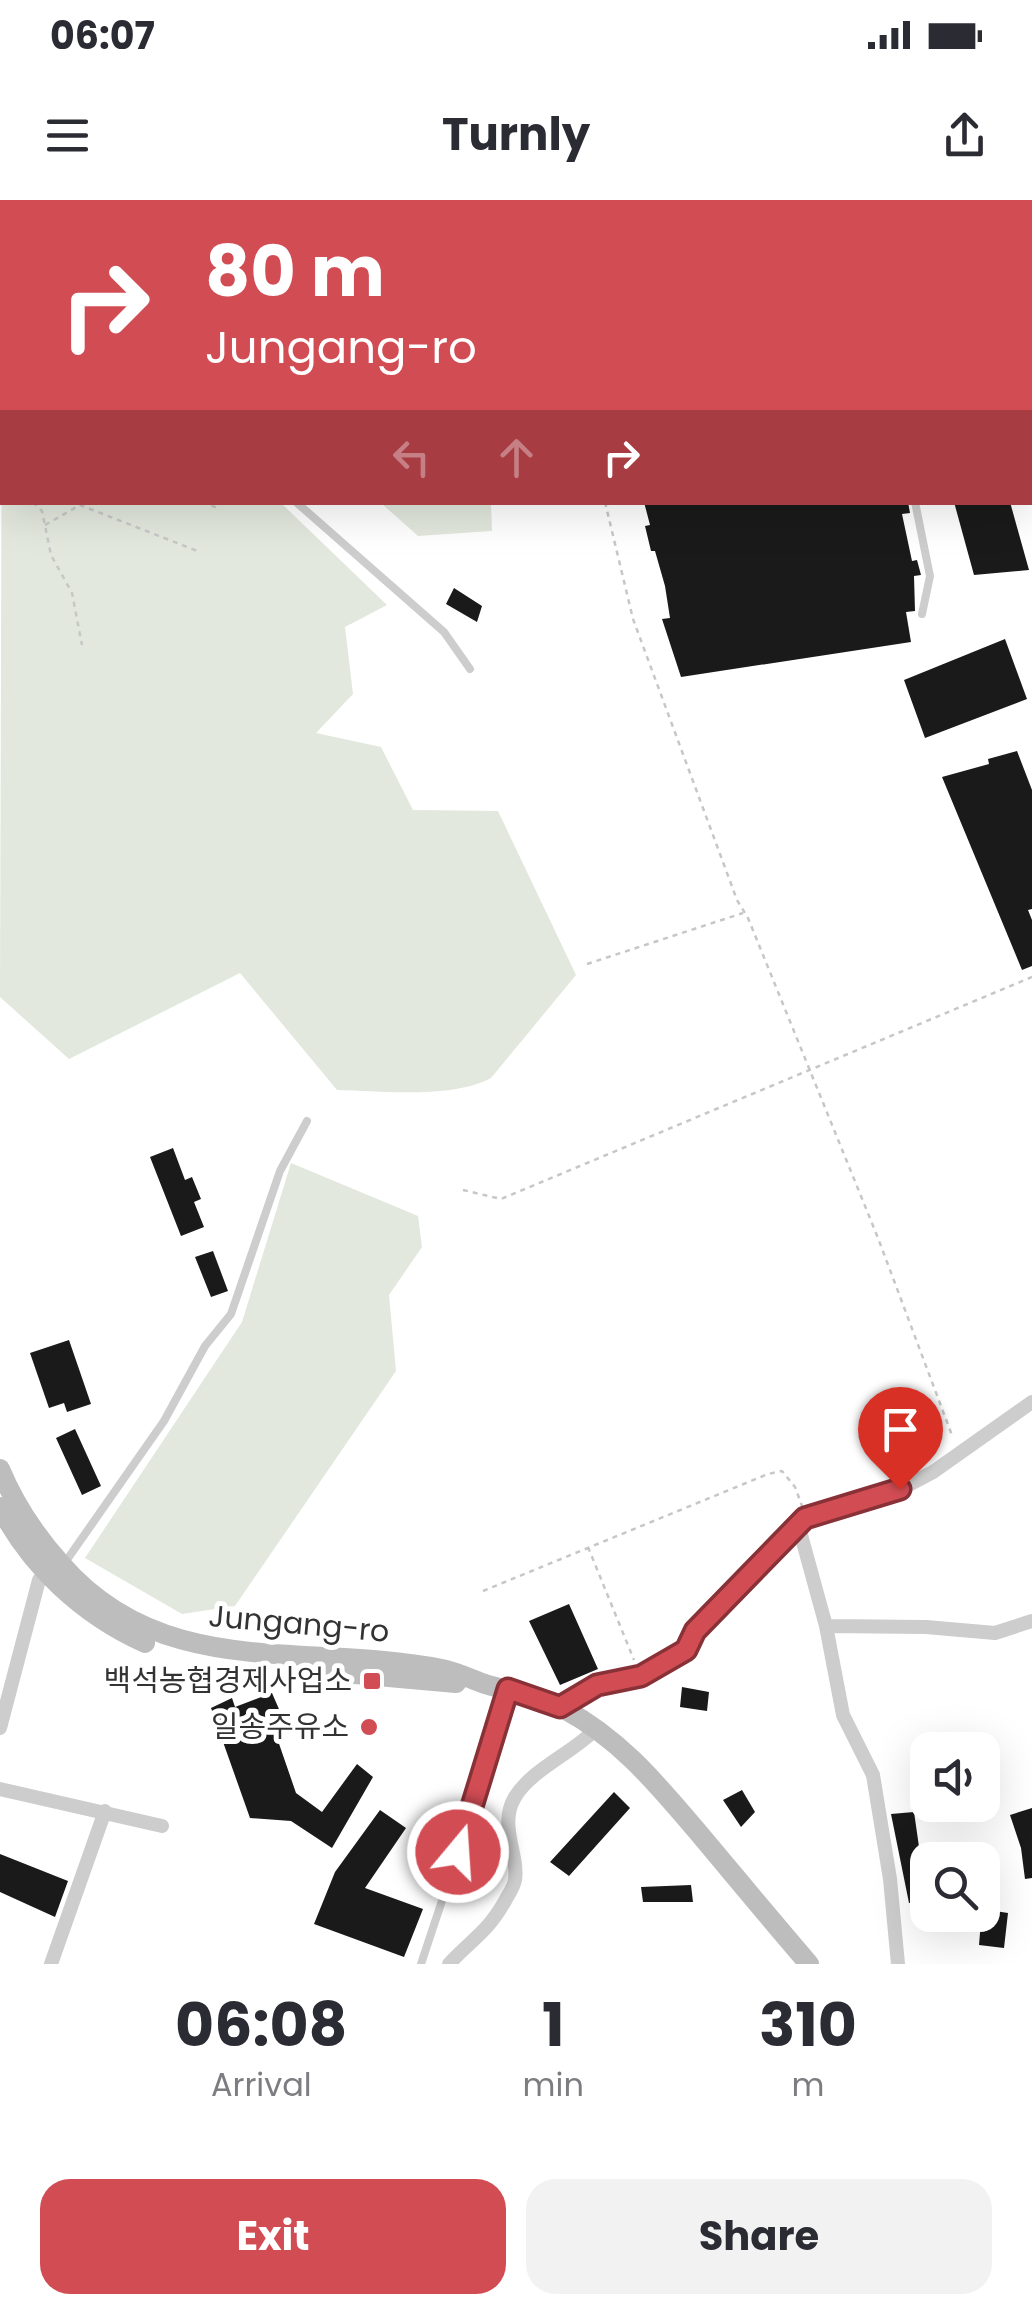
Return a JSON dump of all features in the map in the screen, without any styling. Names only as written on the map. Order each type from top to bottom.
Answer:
[{"type":"main road","name":"Jungang-ro","points":[[0,1469],[12,1499],[56,1572]]},
{"type":"main road","name":"Jungang-ro","points":[[0,1506],[25,1547],[120,1631],[164,1651],[196,1660],[497,1687],[560,1707],[618,1743],[654,1780],[809,1964]]},
{"type":"street","points":[[560,1707],[597,1685],[641,1676],[686,1650],[695,1631],[802,1521],[900,1489],[1032,1402]]},
{"type":"street","points":[[802,1521],[843,1716],[873,1775],[890,1878],[898,1964]]},
{"type":"street","points":[[0,1728],[39,1580],[56,1572]]},
{"type":"street","points":[[826,1626],[926,1627],[996,1633],[1032,1621]]},
{"type":"street","points":[[449,1964],[491,1926],[516,1881],[508,1810],[515,1797],[528,1780],[580,1746],[597,1728]]},
{"type":"street","points":[[0,1789],[162,1826]]},
{"type":"street","points":[[51,1964],[105,1811]]},
{"type":"lane","points":[[299,505],[444,632],[470,669]]},
{"type":"lane","points":[[916,505],[930,576],[922,614]]},
{"type":"lane","points":[[56,1572],[164,1421],[205,1346],[231,1314],[280,1171],[308,1121]]},
{"type":"lane","points":[[421,1964],[483,1777],[497,1687]]},
{"type":"path","points":[[37,505],[42,511],[51,555],[72,594],[82,646]]},
{"type":"path","points":[[45,525],[80,505],[200,552]]},
{"type":"path","points":[[90,510],[92,505]]},
{"type":"path","points":[[606,505],[632,619],[678,747],[737,900],[878,1238],[959,1453]]},
{"type":"path","points":[[587,964],[745,913]]},
{"type":"path","points":[[463,1190],[501,1199],[1032,977]]},
{"type":"path","points":[[482,1591],[768,1474],[782,1472],[795,1487],[802,1521]]},
{"type":"path","points":[[588,1547],[641,1676]]},
{"type":"shaded area","points":[[1,505],[283,505],[387,605],[345,627],[353,694],[316,733],[381,747],[413,810],[498,811],[576,975],[491,1078],[475,1085],[437,1091],[337,1090],[240,973],[69,1059],[0,997]]},
{"type":"shaded area","points":[[383,505],[491,505],[492,531],[418,536]]},
{"type":"shaded area","points":[[291,1163],[418,1216],[422,1247],[389,1295],[396,1371],[235,1606],[182,1614],[85,1558],[242,1322]]},
{"type":"building","points":[[645,505],[909,505],[910,513],[902,514],[912,561],[917,560],[921,575],[914,576],[915,611],[906,612],[911,642],[681,677],[662,619],[670,618],[665,586],[645,526],[650,525]]},
{"type":"building","points":[[955,505],[1011,505],[1029,570],[974,575]]},
{"type":"building","points":[[454,588],[482,606],[477,622],[446,604]]},
{"type":"building","points":[[1005,639],[1027,699],[925,738],[904,680]]},
{"type":"building","points":[[1017,751],[1032,790],[1032,909],[1028,910],[1032,920],[1032,966],[1022,970],[942,777],[989,764],[988,759]]},
{"type":"building","points":[[173,1148],[185,1180],[192,1177],[201,1199],[194,1202],[204,1227],[181,1236],[150,1157]]},
{"type":"building","points":[[213,1251],[228,1291],[211,1297],[195,1257]]},
{"type":"building","points":[[69,1340],[91,1404],[67,1412],[64,1403],[49,1408],[30,1353]]},
{"type":"building","points":[[75,1429],[101,1486],[82,1495],[56,1438]]},
{"type":"building","points":[[569,1604],[598,1669],[560,1685],[529,1621]]},
{"type":"building","points":[[682,1687],[709,1692],[707,1711],[680,1707]]},
{"type":"building","points":[[272,1693],[288,1730],[276,1735],[296,1793],[322,1812],[357,1764],[373,1777],[332,1848],[291,1821],[250,1818],[211,1708],[232,1698],[235,1707]]},
{"type":"building","points":[[742,1790],[755,1812],[741,1827],[723,1800]]},
{"type":"building","points":[[614,1792],[630,1808],[569,1876],[550,1862]]},
{"type":"building","points":[[1032,1808],[1032,1878],[1025,1879],[1021,1848],[1010,1815]]},
{"type":"building","points":[[380,1810],[406,1828],[365,1888],[423,1909],[404,1957],[314,1924],[335,1872]]},
{"type":"building","points":[[910,1812],[910,1822],[915,1822],[918,1842],[910,1842],[910,1903],[909,1903],[891,1814]]},
{"type":"building","points":[[0,1854],[68,1881],[55,1917],[0,1892]]},
{"type":"building","points":[[691,1885],[693,1902],[643,1902],[641,1887]]},
{"type":"building","points":[[1000,1912],[1008,1913],[1004,1948],[979,1945],[980,1932],[1000,1932]]},
{"type":"place","name":"백석농협경제사업소","points":[[372,1681]]},
{"type":"place","name":"일송주유소","points":[[369,1727]]},
{"type":"route","points":[[458,1852],[508,1689],[560,1707],[597,1685],[641,1676],[686,1650],[695,1631],[805,1518],[900,1489]]}]
